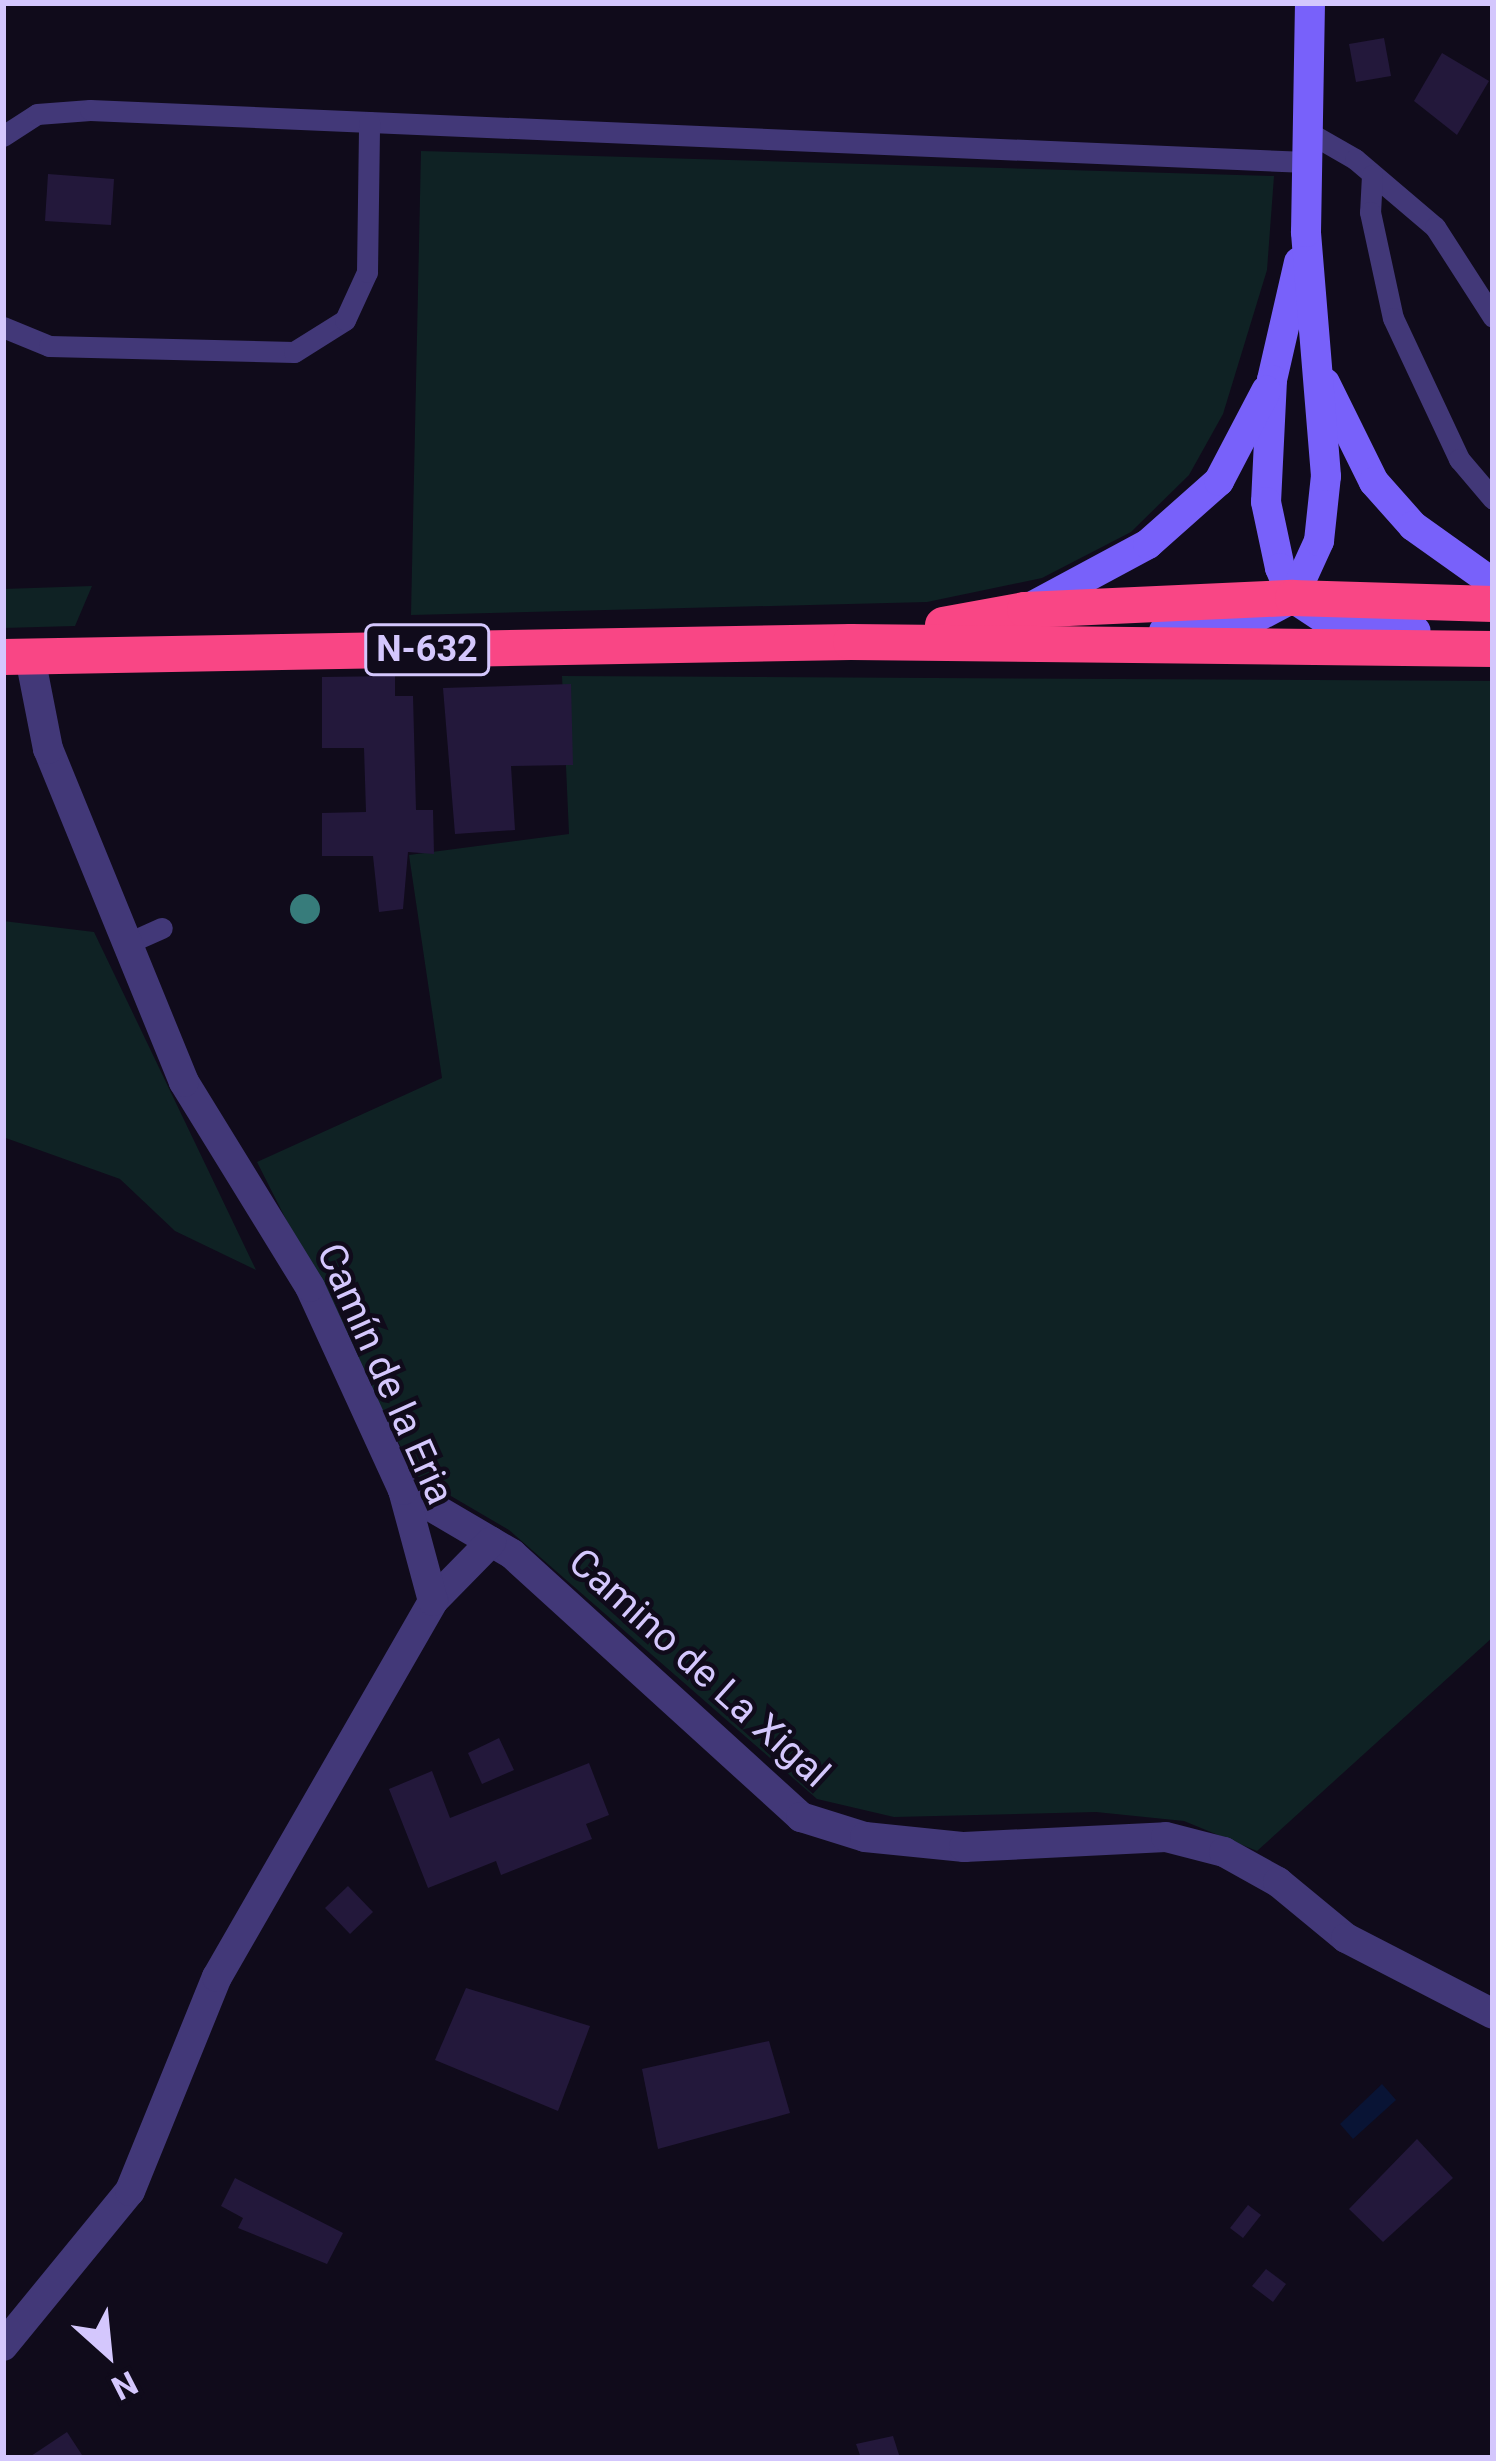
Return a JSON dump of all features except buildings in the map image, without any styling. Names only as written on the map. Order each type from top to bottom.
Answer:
[{"type":"highway","points":[[1016,626],[1293,598],[1493,604]]},
{"type":"highway","name":"N-632","points":[[16,657],[851,642],[1016,626],[1493,649]]},
{"type":"street","points":[[1293,598],[1319,541],[1325,476],[1306,232],[1310,3]]},
{"type":"street","points":[[1306,232],[1272,380],[1267,502],[1293,598],[1329,622],[1493,634]]},
{"type":"street","points":[[1315,362],[1374,482],[1413,526],[1493,583]]},
{"type":"street","points":[[1016,626],[1148,544],[1219,481],[1272,380]]},
{"type":"street","name":"Camín de la Eria","points":[[16,657],[48,749],[184,1082],[310,1287],[403,1490],[433,1601]]},
{"type":"street","name":"Camino de La Xigal","points":[[403,1490],[491,1542],[801,1817],[865,1838],[964,1847],[1166,1838],[1224,1852],[1398,1969],[1493,2014]]},
{"type":"street","points":[[3,2346],[130,2191],[217,1978],[433,1601],[491,1542]]},
{"type":"lane","points":[[3,136],[37,114],[90,110],[1307,147],[1372,175],[1435,227],[1493,317]]},
{"type":"lane","points":[[3,327],[50,346],[294,352],[345,320],[367,272],[369,122]]},
{"type":"lane","points":[[1372,175],[1370,212],[1393,318],[1459,459],[1493,499]]},
{"type":"lane","points":[[128,943],[162,928]]},
{"type":"green space","points":[[421,151],[1274,176],[1267,270],[1223,414],[1189,475],[1131,532],[1042,578],[927,602],[411,615]]},
{"type":"green space","points":[[92,586],[75,626],[3,628],[3,589]]},
{"type":"green space","points":[[562,676],[1493,681],[1493,1637],[1257,1851],[1184,1821],[1096,1812],[894,1817],[817,1799],[509,1530],[415,1475],[257,1162],[442,1078],[409,855],[569,834]]},
{"type":"green space","points":[[3,921],[94,932],[256,1270],[175,1231],[120,1179],[3,1137]]},
{"type":"water","points":[[1382,2084],[1396,2100],[1353,2139],[1340,2124]]}]
